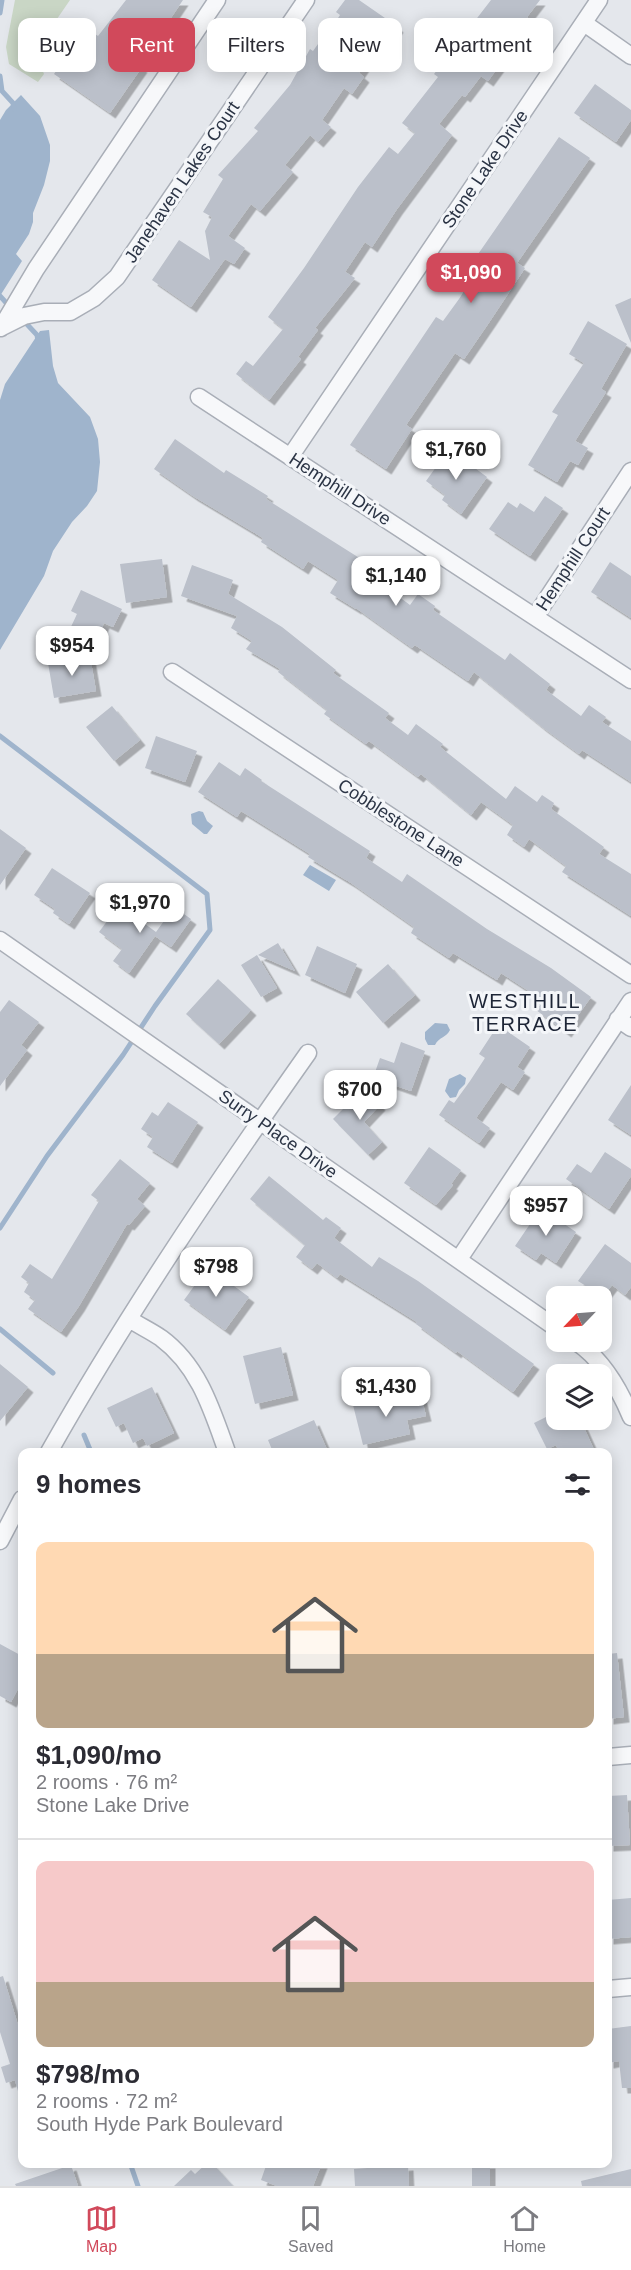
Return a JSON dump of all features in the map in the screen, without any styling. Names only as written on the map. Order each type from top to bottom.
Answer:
[{"type":"street","points":[[8,323],[18,298],[36,269],[218,0]]},
{"type":"street","name":"Janehaven Lakes Court","points":[[8,323],[44,312],[70,312],[94,298],[117,277],[306,0]]},
{"type":"street","name":"Stone Lake Drive","points":[[290,457],[599,0]]},
{"type":"street","points":[[584,23],[631,56]]},
{"type":"street","name":"Hemphill Drive","points":[[200,397],[631,680]]},
{"type":"street","name":"Hemphill Court","points":[[535,617],[631,471]]},
{"type":"street","name":"Cobblestone Lane","points":[[172,672],[631,975]]},
{"type":"street","name":"Surry Place Drive","points":[[0,940],[546,1321]]},
{"type":"street","points":[[459,1259],[624,1024],[631,1000]]},
{"type":"street","points":[[51,1448],[129,1319],[308,1053]]},
{"type":"street","points":[[129,1319],[161,1338],[181,1356],[194,1372],[206,1392],[226,1448]]},
{"type":"street","points":[[586,1352],[600,1365],[620,1390],[631,1417]]},
{"type":"street","points":[[0,1541],[18,1507]]},
{"type":"street","points":[[612,1757],[631,1755]]},
{"type":"street","points":[[612,1989],[631,1987]]},
{"type":"green space","points":[[15,0],[70,0],[58,18],[18,18],[18,70],[9,64],[6,47]]},
{"type":"green space","points":[[22,72],[43,72],[38,82]]},
{"type":"water","points":[[21,95],[40,116],[50,145],[50,161],[33,213],[29,234],[16,254],[22,261],[0,296],[0,120],[6,110]]},
{"type":"water","points":[[49,330],[53,366],[58,383],[90,417],[98,439],[100,462],[97,491],[72,522],[53,551],[44,576],[0,650],[0,400],[5,384],[40,331]]},
{"type":"water","points":[[203,812],[207,821],[213,826],[207,834],[192,824],[191,814]]},
{"type":"water","points":[[310,865],[336,880],[329,891],[303,875]]},
{"type":"water","points":[[435,1023],[447,1024],[450,1030],[435,1045],[428,1045],[425,1032]]},
{"type":"water","points":[[460,1074],[466,1078],[465,1084],[456,1097],[450,1098],[445,1091],[449,1079]]},
{"type":"building","points":[[126,0],[183,0],[171,18],[112,18]]},
{"type":"building","points":[[345,0],[359,0],[385,18],[338,18],[340,15],[336,12]]},
{"type":"building","points":[[491,0],[540,0],[528,18],[477,18]]},
{"type":"building","points":[[108,23],[108,72],[139,72],[110,113],[54,74],[55,72],[96,72],[96,35],[98,36]]},
{"type":"building","points":[[318,44],[318,72],[360,72],[364,77],[352,94],[344,88],[322,120],[331,127],[318,142],[310,135],[285,165],[293,172],[260,211],[251,204],[228,236],[245,248],[234,264],[225,259],[191,307],[152,280],[179,240],[210,260],[205,231],[212,217],[203,212],[223,179],[218,175],[258,131],[254,128],[290,85],[297,72],[306,72],[306,56],[310,49],[313,51]]},
{"type":"building","points":[[436,72],[495,72],[488,81],[481,76],[439,124],[452,135],[372,247],[365,242],[345,272],[355,278],[315,328],[318,330],[298,357],[301,359],[269,400],[236,374],[246,361],[253,366],[283,329],[268,317],[358,187],[389,147],[398,154],[415,133],[402,123],[438,77],[434,74]]},
{"type":"building","points":[[595,84],[631,110],[631,120],[616,142],[574,113]]},
{"type":"building","points":[[559,137],[590,158],[517,263],[525,268],[464,359],[455,353],[406,425],[412,429],[386,469],[350,445],[436,317],[443,321],[459,299],[481,265],[474,260]]},
{"type":"building","points":[[631,298],[631,343],[615,305]]},
{"type":"building","points":[[588,321],[627,344],[601,389],[606,392],[575,441],[588,448],[578,465],[570,461],[557,482],[528,465],[558,415],[552,412],[584,363],[569,354]]},
{"type":"building","points":[[175,439],[224,473],[226,470],[268,496],[266,499],[380,571],[375,579],[410,605],[418,594],[435,606],[433,610],[505,660],[510,653],[550,684],[546,690],[581,716],[589,705],[606,717],[602,722],[631,741],[631,782],[582,750],[579,754],[474,672],[468,681],[415,645],[412,648],[356,608],[330,593],[338,580],[308,561],[303,569],[261,542],[263,538],[193,496],[154,469]]},
{"type":"building","points":[[449,449],[487,477],[461,514],[442,500],[445,495],[426,481]]},
{"type":"building","points":[[545,496],[563,508],[530,556],[489,529],[508,502],[517,508],[520,503],[534,512]]},
{"type":"building","points":[[162,559],[167,597],[126,603],[120,564]]},
{"type":"building","points":[[610,562],[631,576],[631,618],[591,592]]},
{"type":"building","points":[[192,565],[233,580],[228,594],[282,627],[336,670],[333,673],[389,713],[385,718],[408,735],[416,724],[443,744],[440,747],[506,799],[515,786],[537,802],[542,795],[554,803],[551,809],[604,847],[599,854],[631,874],[631,916],[562,872],[566,866],[529,839],[524,847],[507,835],[513,825],[481,802],[471,815],[421,774],[418,777],[369,741],[366,744],[324,714],[327,710],[278,672],[280,669],[246,649],[252,641],[231,628],[237,616],[181,596]]},
{"type":"building","points":[[81,590],[122,609],[113,627],[104,623],[95,643],[69,631],[77,614],[71,611]]},
{"type":"building","points":[[90,656],[96,691],[54,698],[48,663]]},
{"type":"building","points":[[112,706],[140,740],[114,761],[86,727]]},
{"type":"building","points":[[156,736],[197,751],[185,782],[145,768]]},
{"type":"building","points":[[219,762],[240,776],[245,768],[261,781],[370,851],[366,858],[402,882],[407,874],[487,929],[551,968],[591,997],[566,1032],[536,1010],[541,1004],[530,996],[532,993],[501,973],[497,980],[453,953],[449,958],[411,933],[414,927],[351,883],[308,857],[310,854],[241,811],[237,817],[198,792]]},
{"type":"building","points":[[0,829],[26,848],[0,885]]},
{"type":"building","points":[[52,868],[90,893],[69,924],[53,913],[55,909],[34,895]]},
{"type":"building","points":[[119,905],[156,932],[174,907],[191,919],[171,947],[155,936],[129,973],[113,961],[122,949],[99,932]]},
{"type":"building","points":[[278,943],[295,971],[258,955]]},
{"type":"building","points":[[317,946],[357,964],[345,993],[305,975]]},
{"type":"building","points":[[257,955],[277,988],[261,997],[241,965]]},
{"type":"building","points":[[388,964],[415,995],[383,1023],[356,992]]},
{"type":"building","points":[[218,979],[251,1010],[219,1044],[186,1014]]},
{"type":"building","points":[[9,1000],[39,1022],[21,1045],[27,1050],[0,1086],[0,1012]]},
{"type":"building","points":[[498,1025],[530,1047],[517,1067],[525,1072],[513,1090],[501,1082],[476,1118],[490,1128],[479,1143],[439,1115],[449,1100],[454,1103],[470,1081],[485,1058],[479,1054]]},
{"type":"building","points":[[401,1042],[425,1051],[411,1091],[373,1078],[380,1058],[394,1063]]},
{"type":"building","points":[[631,1085],[631,1135],[608,1120]]},
{"type":"building","points":[[364,1088],[380,1105],[364,1122],[382,1142],[368,1155],[333,1119]]},
{"type":"building","points":[[168,1102],[198,1122],[172,1163],[147,1147],[153,1137],[141,1129],[152,1112],[158,1116]]},
{"type":"building","points":[[429,1147],[461,1170],[451,1184],[453,1185],[436,1205],[404,1183]]},
{"type":"building","points":[[605,1152],[631,1169],[631,1176],[609,1209],[566,1179],[577,1164],[591,1173]]},
{"type":"building","points":[[120,1159],[150,1183],[137,1199],[145,1206],[129,1225],[127,1224],[79,1306],[61,1332],[28,1309],[35,1300],[24,1292],[29,1283],[21,1277],[30,1264],[52,1279],[99,1201],[91,1195]]},
{"type":"building","points":[[269,1176],[323,1220],[326,1217],[341,1228],[334,1238],[372,1267],[379,1257],[418,1281],[534,1364],[513,1392],[416,1324],[417,1322],[340,1274],[337,1278],[317,1263],[312,1269],[296,1257],[305,1245],[250,1199]]},
{"type":"building","points":[[541,1208],[576,1232],[556,1263],[541,1253],[536,1260],[515,1246]]},
{"type":"building","points":[[605,1244],[631,1263],[631,1287],[625,1295],[612,1285],[586,1286],[578,1281]]},
{"type":"building","points":[[208,1267],[249,1297],[225,1330],[184,1300]]},
{"type":"building","points":[[281,1347],[293,1395],[255,1404],[243,1356]]},
{"type":"building","points":[[0,1364],[28,1387],[0,1421]]},
{"type":"building","points":[[152,1387],[174,1433],[147,1446],[143,1438],[133,1443],[124,1423],[116,1427],[107,1408]]},
{"type":"building","points":[[421,1395],[426,1416],[407,1420],[410,1434],[363,1445],[352,1401],[374,1396],[376,1405]]},
{"type":"building","points":[[546,1417],[546,1430],[585,1430],[593,1448],[557,1448],[556,1445],[546,1448],[534,1423]]},
{"type":"building","points":[[314,1420],[326,1448],[271,1448],[268,1440]]},
{"type":"building","points":[[0,1644],[18,1654],[18,1689],[11,1702],[0,1696]]},
{"type":"building","points":[[617,1653],[624,1717],[612,1718],[612,1654]]},
{"type":"building","points":[[627,1795],[630,1845],[612,1846],[612,1796]]},
{"type":"building","points":[[631,1898],[631,1937],[612,1939],[612,1900]]},
{"type":"building","points":[[3,1976],[18,2025],[18,2091],[15,2080],[6,2083],[1,2067],[10,2064],[0,2032],[0,1977]]},
{"type":"building","points":[[631,2026],[631,2088],[622,2088],[619,2061],[612,2062],[612,2028]]},
{"type":"building","points":[[62,2168],[72,2168],[78,2186],[16,2186],[15,2184]]},
{"type":"building","points":[[202,2168],[217,2168],[233,2186],[174,2186],[191,2170],[195,2174]]},
{"type":"building","points":[[265,2168],[320,2168],[313,2186],[277,2186],[261,2180]]},
{"type":"building","points":[[408,2168],[409,2186],[355,2186],[354,2169]]},
{"type":"building","points":[[472,2168],[490,2168],[490,2186],[472,2186]]},
{"type":"building","points":[[631,2169],[631,2186],[582,2186],[581,2181]]},
{"type":"waterway","points":[[0,13],[2,0]]},
{"type":"waterway","points":[[0,76],[2,91],[13,103],[14,109]]},
{"type":"waterway","points":[[0,296],[10,307]]},
{"type":"waterway","points":[[23,320],[37,335],[38,341]]},
{"type":"waterway","points":[[0,736],[207,894],[210,930],[123,1055],[47,1156],[0,1228]]},
{"type":"waterway","points":[[0,1329],[53,1373]]},
{"type":"waterway","points":[[84,1435],[89,1448]]},
{"type":"waterway","points":[[132,2168],[138,2186]]},
{"type":"district","name":"WESTHILL TERRACE","points":[[525,1012]]}]
